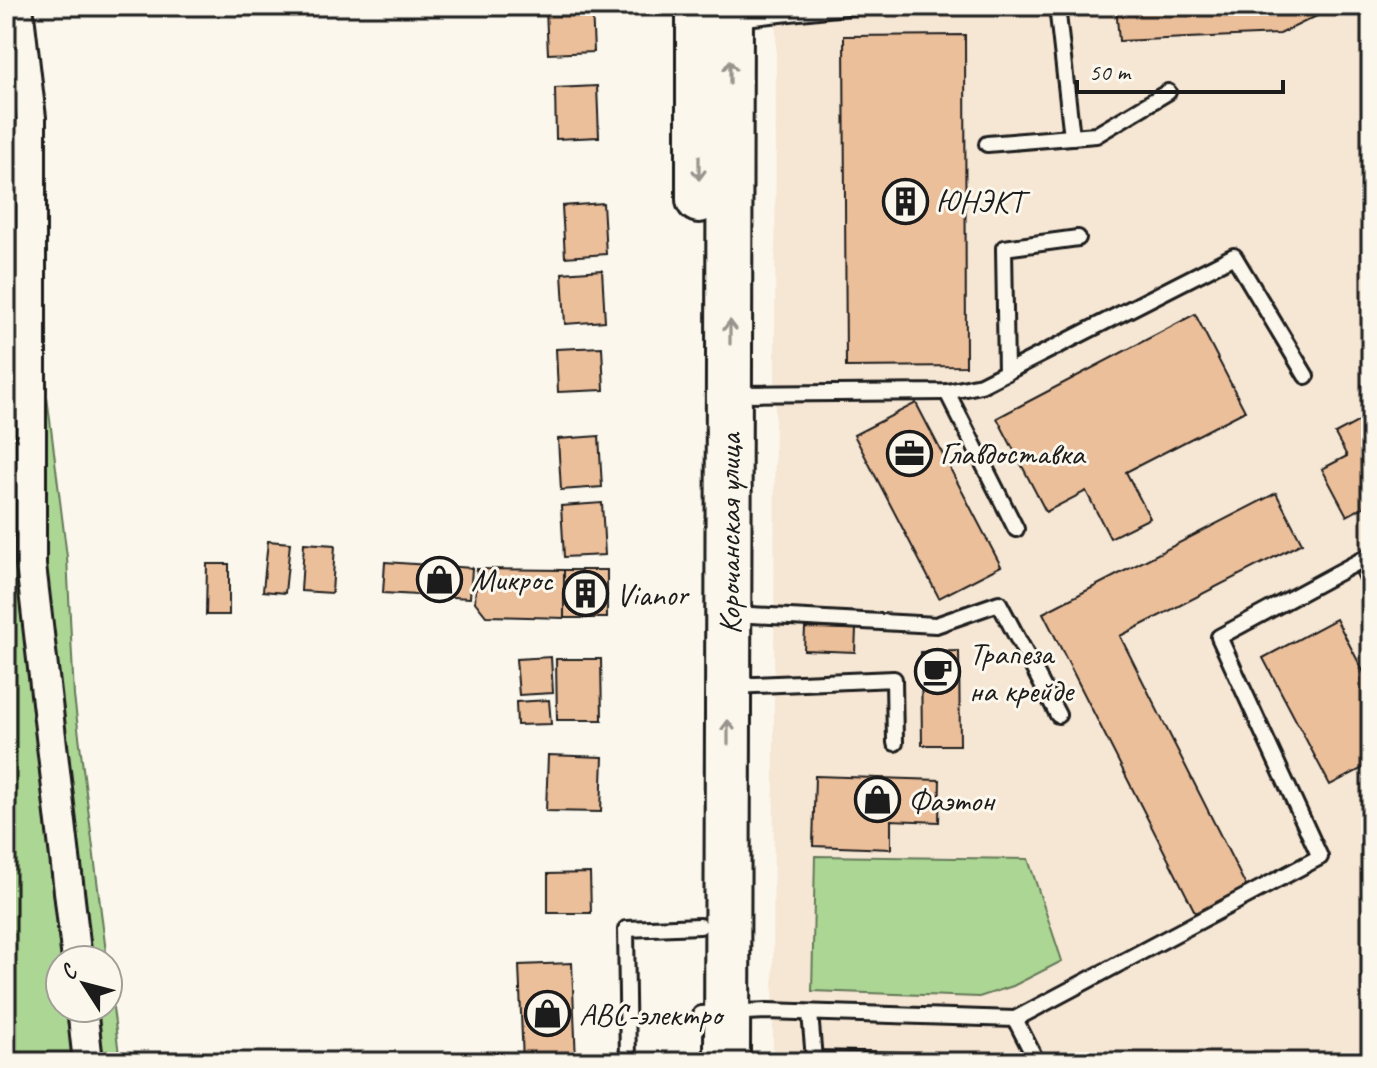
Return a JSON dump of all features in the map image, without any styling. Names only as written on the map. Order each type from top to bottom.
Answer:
[{"type":"main road","name":"Корочанская улица","points":[[700,1062],[714,1013],[742,681],[743,614],[739,400],[715,14]]},
{"type":"main road","name":"Корочанская улица","points":[[715,14],[700,926],[714,1013],[727,1062]]},
{"type":"street","points":[[18,6],[31,118],[31,565],[75,944]]},
{"type":"street","points":[[84,1024],[88,1062]]},
{"type":"lane","points":[[715,14],[856,6]]},
{"type":"lane","points":[[1057,6],[1072,137]]},
{"type":"lane","points":[[987,144],[1096,135],[1168,92]]},
{"type":"lane","points":[[1006,373],[1004,248],[1078,238]]},
{"type":"lane","points":[[739,400],[947,392],[981,385],[1234,256],[1306,376]]},
{"type":"lane","points":[[947,392],[1016,529]]},
{"type":"lane","points":[[714,1013],[1015,1019],[1320,857],[1219,637],[1371,555]]},
{"type":"lane","points":[[743,614],[936,625],[999,603],[1058,715]]},
{"type":"lane","points":[[742,681],[894,679],[895,743]]},
{"type":"lane","points":[[628,1062],[626,929],[700,926]]},
{"type":"lane","points":[[810,1013],[814,1060],[949,1062]]},
{"type":"lane","points":[[1015,1019],[1037,1062]]},
{"type":"shaded area","points":[[773,6],[1371,6],[1371,1062],[773,1062],[776,28]]},
{"type":"green space","points":[[6,65],[67,557],[74,696],[105,944],[44,944],[44,1024],[115,1024],[120,1062],[6,1062]]},
{"type":"green space","points":[[815,856],[1028,859],[1062,961],[1013,986],[979,997],[812,991]]},
{"type":"building","points":[[1116,6],[1337,6],[1280,34],[1119,41]]},
{"type":"building","points":[[592,8],[594,52],[548,54],[546,10]]},
{"type":"building","name":"ЮНЭКТ","points":[[965,35],[966,366],[846,367],[844,36]]},
{"type":"building","points":[[597,86],[599,137],[556,139],[555,88]]},
{"type":"building","points":[[603,203],[606,254],[565,257],[562,206]]},
{"type":"building","points":[[602,270],[605,321],[565,324],[562,273]]},
{"type":"building","points":[[1195,314],[1245,411],[1126,472],[1150,518],[1110,538],[1086,491],[1046,512],[997,418]]},
{"type":"building","points":[[602,347],[604,390],[558,392],[556,349]]},
{"type":"building","points":[[916,403],[1001,566],[939,598],[854,435]]},
{"type":"building","points":[[1363,419],[1371,435],[1371,503],[1347,516],[1322,469],[1347,456],[1335,434]]},
{"type":"building","points":[[599,436],[602,487],[561,490],[558,439]]},
{"type":"building","points":[[1276,493],[1302,543],[1120,636],[1247,888],[1196,914],[1043,613]]},
{"type":"building","points":[[602,503],[605,555],[564,557],[561,506]]},
{"type":"building","points":[[268,541],[290,543],[285,593],[263,591]]},
{"type":"building","points":[[304,543],[335,545],[332,593],[301,591]]},
{"type":"building","points":[[385,562],[472,568],[470,598],[383,593]]},
{"type":"building","points":[[207,564],[229,564],[229,615],[206,615]]},
{"type":"building","points":[[1371,567],[1371,604],[1356,574]]},
{"type":"building","points":[[477,569],[564,570],[564,618],[486,616],[475,602]]},
{"type":"building","name":"Vianor","points":[[564,570],[607,570],[607,618],[564,618]]},
{"type":"building","points":[[1336,619],[1371,686],[1371,764],[1330,785],[1263,658]]},
{"type":"building","points":[[805,628],[856,629],[855,652],[804,650]]},
{"type":"building","points":[[959,651],[960,745],[922,745],[921,652]]},
{"type":"building","points":[[551,657],[553,693],[519,695],[516,659]]},
{"type":"building","points":[[556,659],[601,659],[602,720],[557,720]]},
{"type":"building","points":[[549,700],[551,724],[517,725],[516,702]]},
{"type":"building","points":[[548,755],[603,757],[601,812],[546,811]]},
{"type":"building","name":"Фаэтон","points":[[815,776],[940,780],[939,822],[891,820],[891,849],[813,846]]},
{"type":"building","points":[[590,873],[591,913],[548,913],[548,874]]},
{"type":"building","name":"АВС-электро","points":[[572,963],[576,1062],[523,1062],[519,965]]},
{"type":"place","name":"ЮНЭКТ","points":[[905,201]]},
{"type":"place","name":"Главдоставка","points":[[909,453]]},
{"type":"place","name":"Микрос","points":[[440,579]]},
{"type":"place","name":"Vianor","points":[[585,594]]},
{"type":"place","name":"Трапеза на крейде","points":[[938,671]]},
{"type":"place","name":"Фаэтон","points":[[877,800]]},
{"type":"place","name":"АВС-электро","points":[[548,1014]]}]
